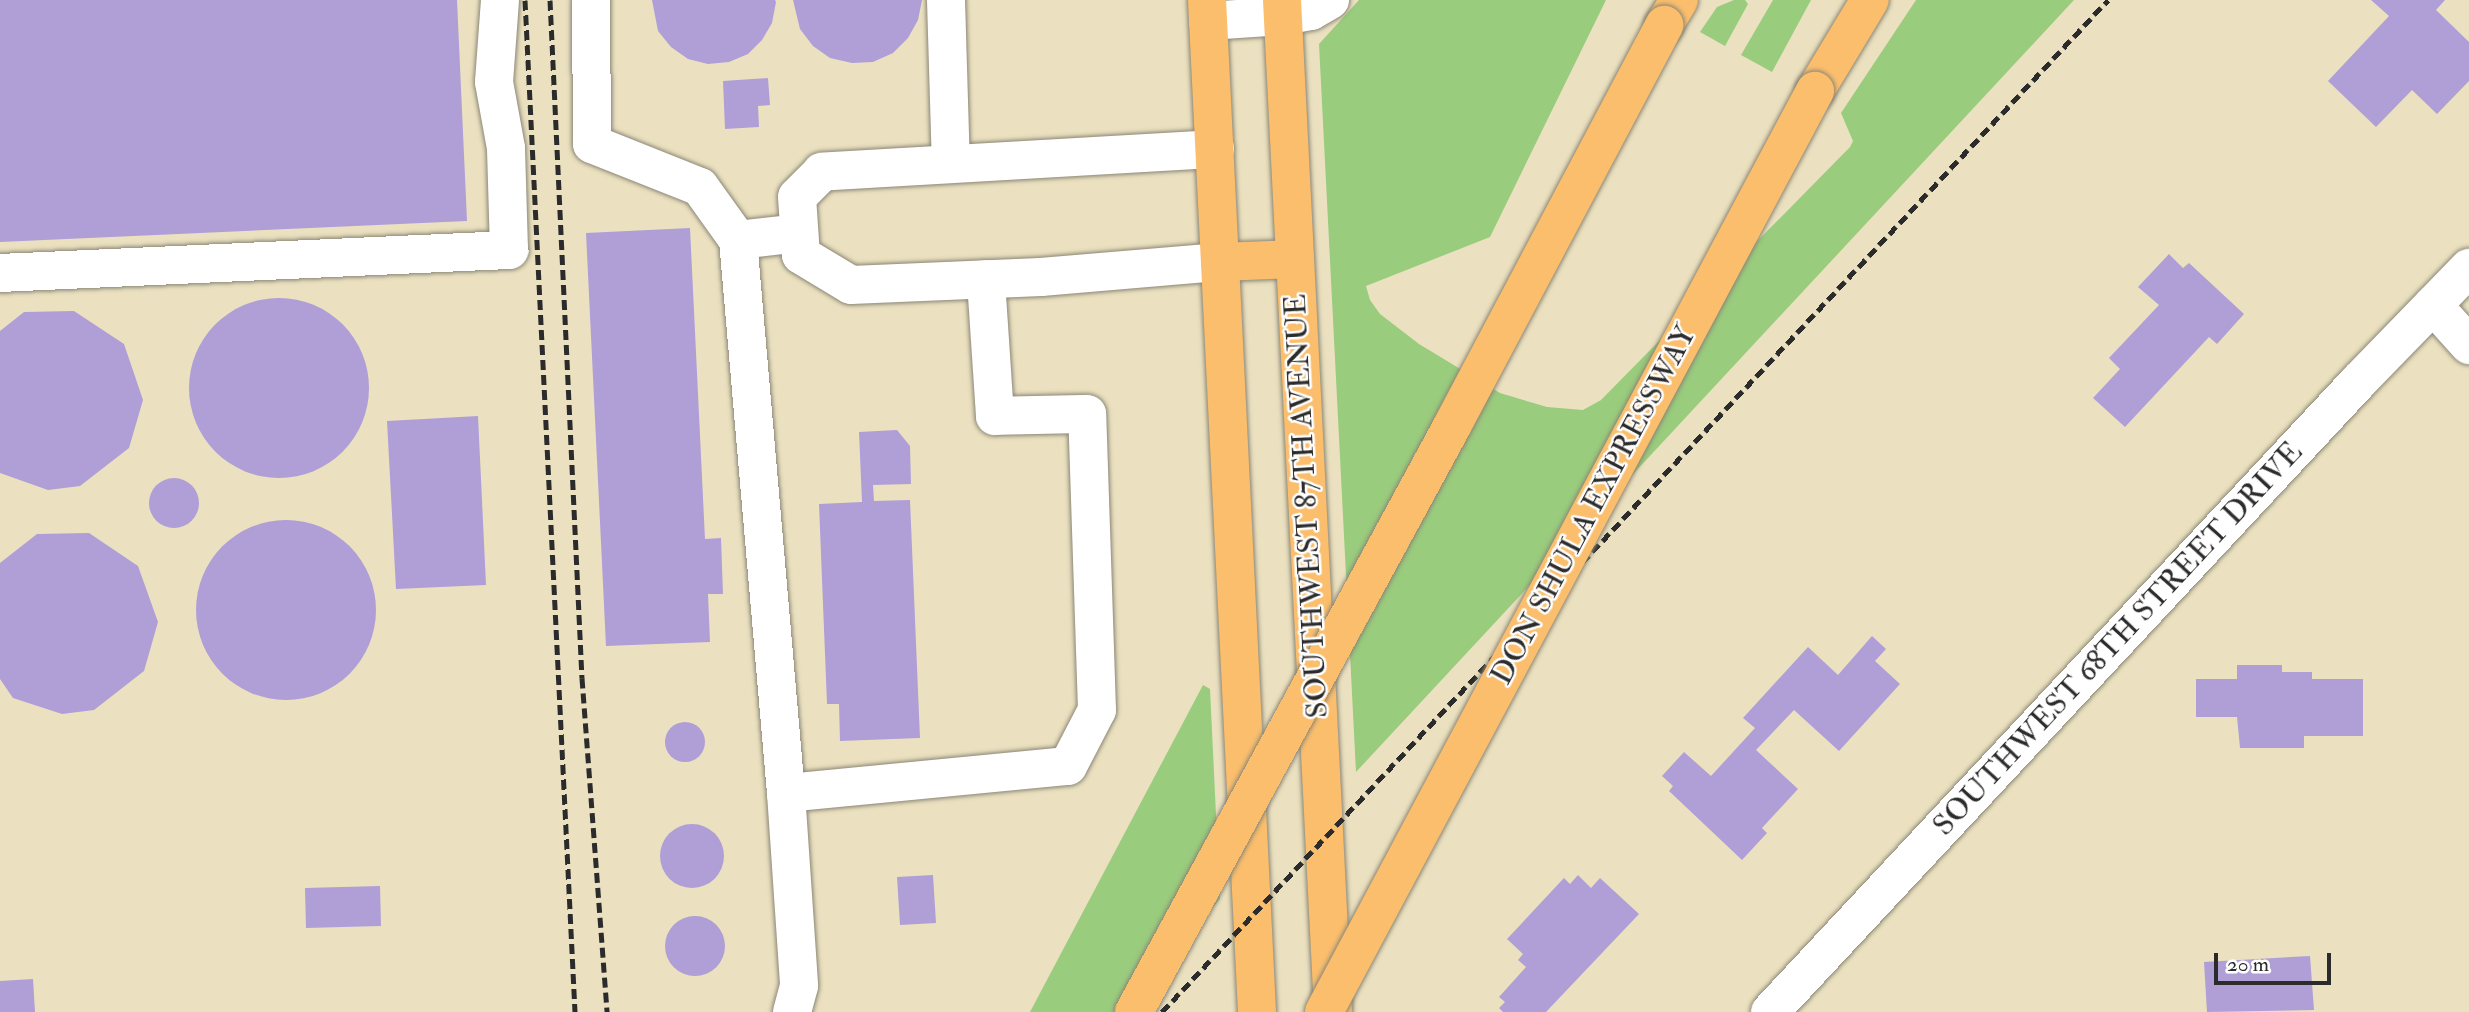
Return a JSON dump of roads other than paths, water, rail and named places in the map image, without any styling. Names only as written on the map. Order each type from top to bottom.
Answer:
[{"type":"main road","name":"DON SHULA EXPRESSWAY","points":[[1324,1012],[1815,91],[1870,0]]},
{"type":"main road","name":"SOUTHWEST 87TH AVENUE","points":[[1283,8],[1333,1012]]},
{"type":"main road","points":[[1208,10],[1258,1012]]},
{"type":"main road","points":[[1134,1012],[1452,426],[1672,13]]},
{"type":"main road","points":[[1220,262],[1295,259]]},
{"type":"street","points":[[0,272],[509,250],[506,148],[494,82],[500,0]]},
{"type":"street","points":[[591,0],[592,144],[700,187],[738,240],[786,793],[799,986],[792,1012]]},
{"type":"street","points":[[946,0],[951,164]]},
{"type":"street","points":[[1208,10],[1311,10],[1330,0]]},
{"type":"street","points":[[1215,149],[822,172],[797,197],[801,256],[851,285],[986,279],[1220,262]]},
{"type":"street","points":[[738,240],[799,233]]},
{"type":"street","name":"SOUTHWEST 68TH STREET DRIVE","points":[[1770,1012],[2469,268]]},
{"type":"street","points":[[786,793],[1068,766],[1097,710],[1087,414],[995,416],[986,279]]},
{"type":"street","points":[[2433,305],[2469,345]]},
{"type":"railway","points":[[525,0],[575,1012]]},
{"type":"railway","points":[[550,0],[582,678],[607,1012]]},
{"type":"railway","points":[[1162,1012],[2108,0]]}]
